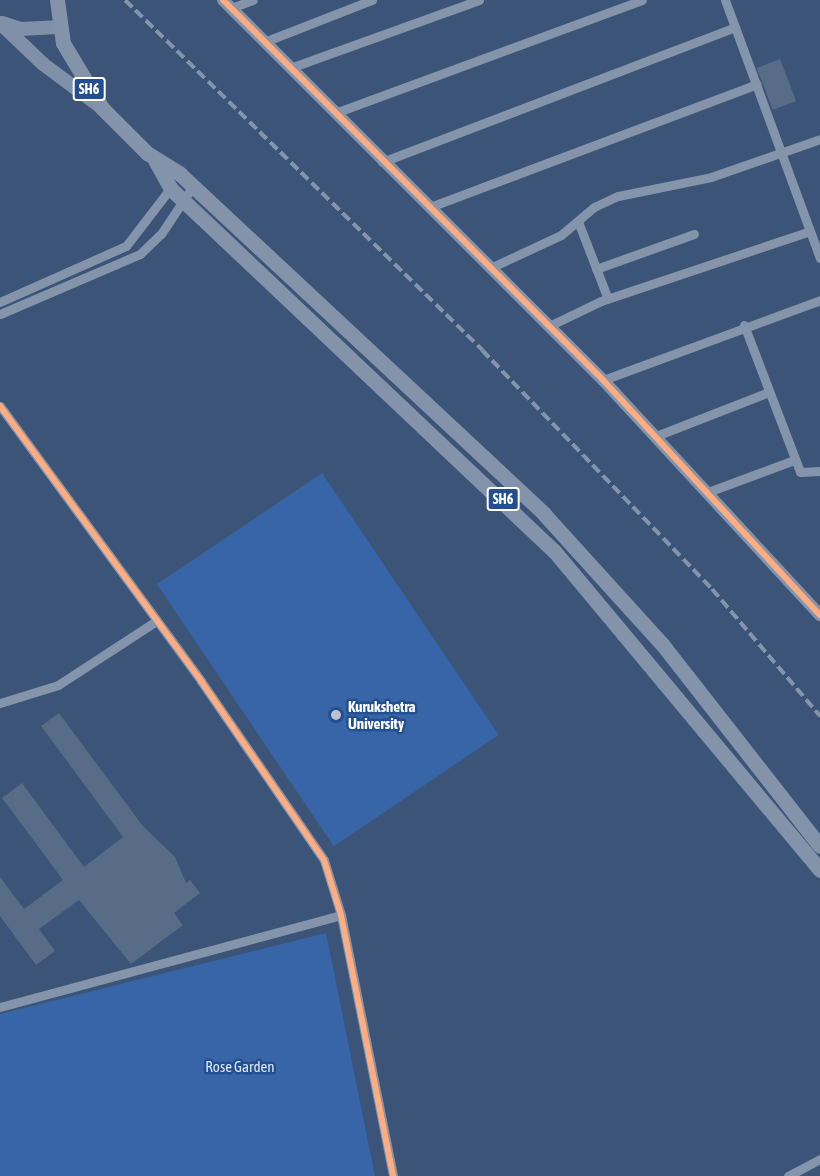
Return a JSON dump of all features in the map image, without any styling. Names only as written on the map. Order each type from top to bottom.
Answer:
[{"type":"main road","name":"SH6","points":[[57,0],[57,27],[76,70],[102,108],[155,160],[180,174],[544,514],[662,644],[820,846]]},
{"type":"main road","points":[[0,23],[21,29],[57,27]]},
{"type":"main road","points":[[0,23],[43,64],[102,108]]},
{"type":"main road","name":"SH6","points":[[155,160],[171,189],[183,201],[555,552],[820,870]]},
{"type":"street","points":[[227,4],[253,0]]},
{"type":"street","points":[[264,42],[372,0]]},
{"type":"street","points":[[290,68],[479,0]]},
{"type":"street","points":[[335,113],[642,0]]},
{"type":"street","points":[[725,0],[820,258]]},
{"type":"street","points":[[227,4],[382,162],[603,380],[820,615]]},
{"type":"street","points":[[382,162],[735,27]]},
{"type":"street","points":[[430,207],[757,84]]},
{"type":"street","points":[[490,268],[579,224],[594,207],[634,190],[711,177],[820,139]]},
{"type":"street","points":[[0,302],[126,246],[171,189],[180,174]]},
{"type":"street","points":[[0,314],[140,254],[161,234],[193,186]]},
{"type":"street","points":[[579,224],[608,299]]},
{"type":"street","points":[[549,326],[608,299],[810,231]]},
{"type":"street","points":[[596,269],[694,234]]},
{"type":"street","points":[[603,380],[744,325],[820,300]]},
{"type":"street","points":[[744,325],[800,472],[820,471]]},
{"type":"street","points":[[656,436],[769,392]]},
{"type":"street","points":[[0,406],[156,621],[324,860],[341,915],[393,1176]]},
{"type":"street","points":[[708,492],[794,460]]},
{"type":"street","points":[[0,703],[58,685],[156,621]]},
{"type":"street","points":[[0,1006],[341,915]]},
{"type":"street","points":[[788,1176],[820,1159]]},
{"type":"green space","points":[[322,473],[499,735],[334,846],[157,584]]},
{"type":"green space","name":"Rose Garden","points":[[326,933],[375,1176],[0,1176],[0,1014]]},
{"type":"building","points":[[780,59],[796,101],[773,110],[757,68]]},
{"type":"building","points":[[59,713],[142,825],[175,857],[186,883],[190,880],[200,893],[174,913],[183,925],[131,964],[79,900],[39,929],[55,951],[36,965],[0,916],[0,877],[24,909],[63,880],[2,798],[22,783],[84,867],[123,837],[41,726]]},
{"type":"railway","points":[[125,0],[482,350],[712,589],[820,716]]},
{"type":"cycle path","points":[[223,0],[603,380],[820,615]]},
{"type":"cycle path","points":[[0,406],[201,681],[324,860],[341,915],[393,1176]]},
{"type":"place","name":"Kurukshetra University","points":[[336,715]]}]
